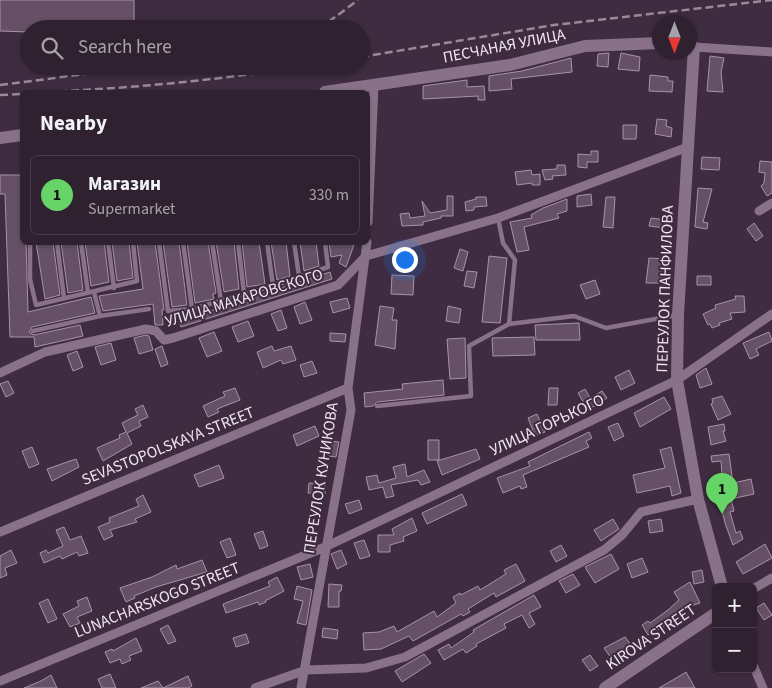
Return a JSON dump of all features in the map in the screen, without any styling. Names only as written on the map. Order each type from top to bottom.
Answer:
[{"type":"street","name":"ПЕСЧАНАЯ УЛИЦА","points":[[339,90],[510,65],[585,46],[652,43]]},
{"type":"street","points":[[697,47],[772,52]]},
{"type":"street","name":"ПЕРЕУЛОК ПАНФИЛОВА","points":[[691,60],[678,315],[677,380],[698,499],[721,583]]},
{"type":"street","points":[[370,176],[374,85]]},
{"type":"street","points":[[0,138],[20,135]]},
{"type":"street","name":"УЛИЦА МАКАРОВСКОГО","points":[[0,374],[45,352],[146,329],[156,331],[164,340],[173,338],[338,285],[366,256],[498,218],[688,146]]},
{"type":"street","points":[[759,212],[772,203]]},
{"type":"street","name":"ПЕРЕУЛОК КУНИКОВА","points":[[301,688],[306,670],[325,547],[351,410],[348,388],[366,245]]},
{"type":"street","name":"УЛИЦА ГОРЬКОГО","points":[[325,547],[677,380],[772,314]]},
{"type":"street","name":"SEVASTOPOLSKAYA STREET","points":[[0,532],[348,388]]},
{"type":"street","points":[[255,688],[306,670],[366,668],[405,657],[604,550],[622,536],[640,512],[698,499]]},
{"type":"street","name":"LUNACHARSKOGO STREET","points":[[0,681],[325,547]]},
{"type":"street","points":[[757,587],[772,578]]},
{"type":"street","name":"KIROVA STREET","points":[[604,688],[712,616]]},
{"type":"street","points":[[756,673],[763,688]]},
{"type":"lane","points":[[498,218],[503,244],[515,260],[509,324]]},
{"type":"lane","points":[[30,245],[30,278],[36,305],[137,281],[132,245]]},
{"type":"lane","points":[[57,245],[64,298]]},
{"type":"lane","points":[[81,245],[88,293]]},
{"type":"lane","points":[[108,245],[114,288]]},
{"type":"lane","points":[[158,245],[168,311],[192,308],[221,301],[328,268],[325,245]]},
{"type":"lane","points":[[183,245],[192,308]]},
{"type":"lane","points":[[212,245],[221,301]]},
{"type":"lane","points":[[238,245],[244,293]]},
{"type":"lane","points":[[267,245],[273,286]]},
{"type":"lane","points":[[295,245],[300,276]]},
{"type":"lane","points":[[94,292],[100,316]]},
{"type":"lane","points":[[33,331],[100,316],[149,308]]},
{"type":"lane","points":[[377,406],[471,396],[469,346],[509,324],[574,316],[606,328],[678,315]]},
{"type":"building","points":[[0,0],[134,0],[134,20],[20,20],[20,32],[0,31]]},
{"type":"building","points":[[609,53],[608,67],[597,66],[598,54]]},
{"type":"building","points":[[621,53],[640,57],[639,71],[618,69]]},
{"type":"building","points":[[710,56],[724,58],[721,72],[723,92],[707,91]]},
{"type":"building","points":[[571,58],[572,72],[511,79],[512,89],[489,91],[489,76],[522,71]]},
{"type":"building","points":[[650,75],[668,77],[668,81],[673,81],[672,92],[649,91]]},
{"type":"building","points":[[467,80],[467,87],[484,86],[485,100],[478,100],[478,96],[423,99],[423,86]]},
{"type":"building","points":[[657,119],[667,120],[666,126],[672,128],[671,137],[655,134]]},
{"type":"building","points":[[623,125],[637,125],[636,139],[623,139]]},
{"type":"building","points":[[591,151],[598,151],[598,162],[587,162],[587,168],[578,167],[578,154],[591,155]]},
{"type":"building","points":[[702,157],[720,158],[719,170],[701,169]]},
{"type":"building","points":[[760,161],[772,162],[772,193],[767,196],[761,186],[764,183],[765,173],[759,172]]},
{"type":"building","points":[[557,165],[565,165],[566,175],[552,176],[553,179],[545,180],[542,170],[557,169]]},
{"type":"building","points":[[531,170],[532,175],[540,174],[540,185],[532,185],[532,183],[517,185],[515,172]]},
{"type":"building","points":[[0,175],[20,175],[20,245],[26,245],[28,312],[91,297],[95,313],[32,327],[29,332],[34,335],[80,325],[83,336],[35,347],[34,337],[10,337],[5,194],[0,194]]},
{"type":"building","points":[[698,188],[712,189],[703,222],[708,223],[707,229],[695,227]]},
{"type":"building","points":[[591,194],[592,205],[577,207],[577,196]]},
{"type":"building","points":[[447,196],[453,196],[453,216],[441,216],[441,218],[423,222],[423,225],[402,226],[400,214],[409,213],[410,218],[425,216],[422,201],[430,213],[447,210]]},
{"type":"building","points":[[476,197],[486,197],[487,206],[474,207],[474,210],[466,211],[465,202],[476,199]]},
{"type":"building","points":[[606,197],[615,197],[613,228],[603,227]]},
{"type":"building","points":[[567,199],[567,211],[557,214],[559,218],[524,227],[529,250],[517,252],[510,222],[532,218],[531,215],[543,208]]},
{"type":"building","points":[[651,218],[666,220],[665,228],[649,226]]},
{"type":"building","points":[[754,223],[763,236],[756,241],[747,229]]},
{"type":"building","points":[[36,245],[53,245],[60,295],[45,299]]},
{"type":"building","points":[[61,245],[77,245],[83,290],[68,293]]},
{"type":"building","points":[[85,245],[104,245],[109,282],[91,286]]},
{"type":"building","points":[[112,245],[129,245],[133,278],[117,281]]},
{"type":"building","points":[[137,245],[155,245],[164,310],[162,310],[163,325],[155,325],[153,304],[103,311],[99,296],[143,289]]},
{"type":"building","points":[[163,245],[179,245],[187,305],[172,307]]},
{"type":"building","points":[[187,245],[208,245],[216,293],[213,294],[214,299],[195,303]]},
{"type":"building","points":[[216,245],[234,245],[239,289],[224,292]]},
{"type":"building","points":[[242,245],[259,245],[265,284],[247,287]]},
{"type":"building","points":[[271,245],[286,245],[290,276],[277,280]]},
{"type":"building","points":[[300,245],[316,245],[319,266],[304,271]]},
{"type":"building","points":[[329,245],[354,245],[346,267],[339,263],[342,255],[331,257]]},
{"type":"building","points":[[460,249],[468,252],[463,271],[454,268]]},
{"type":"building","points":[[489,256],[507,258],[500,323],[482,322]]},
{"type":"building","points":[[649,258],[666,259],[666,283],[646,283]]},
{"type":"building","points":[[467,271],[477,272],[474,288],[464,286]]},
{"type":"building","points":[[330,272],[332,279],[181,327],[179,321]]},
{"type":"building","points":[[392,275],[414,276],[413,295],[391,294]]},
{"type":"building","points":[[697,276],[711,276],[711,285],[697,285]]},
{"type":"building","points":[[595,280],[600,294],[586,299],[580,285]]},
{"type":"building","points":[[735,296],[744,296],[745,312],[730,313],[732,319],[719,323],[720,325],[712,328],[710,324],[708,325],[703,314],[716,308],[715,305],[736,299]]},
{"type":"building","points":[[347,298],[350,308],[333,313],[330,302]]},
{"type":"building","points":[[305,302],[312,320],[300,324],[294,307]]},
{"type":"building","points":[[380,306],[394,308],[392,320],[397,320],[395,349],[375,345]]},
{"type":"building","points":[[448,306],[461,309],[459,323],[446,321]]},
{"type":"building","points":[[281,310],[287,328],[278,331],[271,314]]},
{"type":"building","points":[[248,321],[254,336],[238,342],[232,327]]},
{"type":"building","points":[[579,323],[580,340],[536,340],[535,325]]},
{"type":"building","points":[[214,332],[222,351],[207,357],[199,338]]},
{"type":"building","points":[[769,332],[772,341],[756,349],[759,355],[750,359],[743,343]]},
{"type":"building","points":[[330,333],[346,334],[345,342],[330,341]]},
{"type":"building","points":[[149,336],[153,350],[139,354],[134,338]]},
{"type":"building","points":[[534,337],[535,355],[493,356],[492,338]]},
{"type":"building","points":[[465,338],[466,378],[450,379],[447,339]]},
{"type":"building","points":[[111,343],[116,360],[101,365],[95,347]]},
{"type":"building","points":[[162,346],[168,364],[161,367],[155,349]]},
{"type":"building","points":[[272,346],[274,351],[291,346],[296,360],[283,364],[281,360],[263,368],[257,352]]},
{"type":"building","points":[[77,351],[83,367],[73,371],[67,355]]},
{"type":"building","points":[[312,361],[317,373],[304,377],[300,365]]},
{"type":"building","points":[[706,368],[712,384],[700,388],[696,375]]},
{"type":"building","points":[[629,370],[635,383],[621,390],[615,377]]},
{"type":"building","points":[[443,380],[444,395],[377,402],[373,406],[365,407],[364,393],[403,389],[402,384]]},
{"type":"building","points":[[8,381],[14,393],[6,397],[0,384]]},
{"type":"building","points":[[235,388],[240,400],[217,409],[219,412],[208,417],[203,406],[225,396],[223,392]]},
{"type":"building","points":[[549,388],[558,388],[557,405],[548,405]]},
{"type":"building","points":[[585,389],[590,398],[602,391],[607,398],[588,410],[578,393]]},
{"type":"building","points":[[722,396],[731,414],[718,420],[711,404],[713,403],[712,399]]},
{"type":"building","points":[[664,397],[671,409],[640,427],[634,413]]},
{"type":"building","points":[[143,405],[148,417],[139,421],[141,426],[127,433],[132,444],[103,461],[97,448],[120,438],[119,435],[126,432],[122,423],[138,415],[135,409]]},
{"type":"building","points":[[537,414],[545,432],[535,436],[528,418]]},
{"type":"building","points":[[618,423],[624,436],[614,441],[608,427]]},
{"type":"building","points":[[724,424],[725,431],[723,431],[726,441],[711,445],[708,427]]},
{"type":"building","points":[[315,426],[319,436],[297,446],[293,435]]},
{"type":"building","points":[[589,432],[592,438],[586,441],[589,447],[523,475],[527,487],[521,489],[520,486],[503,493],[497,478],[530,466],[528,462]]},
{"type":"building","points":[[428,440],[439,440],[439,460],[428,460]]},
{"type":"building","points":[[330,441],[339,442],[336,457],[329,456]]},
{"type":"building","points":[[32,447],[39,464],[29,468],[22,451]]},
{"type":"building","points":[[671,447],[681,493],[672,496],[670,486],[637,493],[633,475],[665,468],[660,450]]},
{"type":"building","points":[[476,449],[480,459],[442,475],[437,461]]},
{"type":"building","points":[[729,454],[733,483],[751,479],[754,494],[731,499],[734,511],[730,512],[736,533],[740,531],[743,539],[733,545],[725,523],[714,476],[722,475],[721,461],[712,462],[711,456]]},
{"type":"building","points":[[76,459],[79,467],[52,481],[47,469]]},
{"type":"building","points":[[405,464],[407,477],[424,470],[430,482],[421,485],[418,480],[391,485],[394,496],[386,498],[383,487],[369,490],[366,477],[377,475],[379,483],[396,478],[393,467]]},
{"type":"building","points":[[219,465],[224,478],[199,487],[194,475]]},
{"type":"building","points":[[309,483],[325,484],[325,494],[308,493]]},
{"type":"building","points":[[462,494],[467,505],[427,524],[422,513]]},
{"type":"building","points":[[143,495],[151,512],[135,519],[137,522],[110,530],[113,536],[104,540],[98,527],[110,522],[109,518],[139,506],[136,499]]},
{"type":"building","points":[[359,500],[362,509],[349,514],[345,504]]},
{"type":"building","points":[[412,518],[417,531],[403,537],[404,541],[390,545],[390,552],[378,552],[378,535],[394,535],[392,529]]},
{"type":"building","points":[[613,519],[619,529],[601,541],[594,530]]},
{"type":"building","points":[[661,519],[663,531],[650,533],[648,521]]},
{"type":"building","points":[[64,527],[70,540],[81,536],[88,553],[79,556],[77,552],[62,559],[60,556],[44,563],[40,553],[46,550],[48,553],[63,546],[56,530]]},
{"type":"building","points":[[263,531],[268,546],[260,549],[254,534]]},
{"type":"building","points":[[230,538],[236,555],[227,558],[220,542]]},
{"type":"building","points":[[364,540],[370,556],[360,559],[354,543]]},
{"type":"building","points":[[765,544],[772,558],[743,574],[736,562]]},
{"type":"building","points":[[561,545],[567,556],[556,562],[550,551]]},
{"type":"building","points":[[11,550],[17,563],[5,568],[7,575],[0,578],[0,556]]},
{"type":"building","points":[[341,550],[347,564],[337,569],[331,554]]},
{"type":"building","points":[[611,554],[619,569],[595,583],[585,567]]},
{"type":"building","points":[[642,558],[648,572],[632,578],[627,564]]},
{"type":"building","points":[[202,560],[207,572],[156,587],[134,596],[135,598],[126,602],[120,588],[152,577],[176,565],[177,569]]},
{"type":"building","points":[[310,564],[313,577],[301,580],[297,567]]},
{"type":"building","points":[[516,564],[525,581],[496,597],[494,593],[468,609],[470,612],[463,616],[461,614],[413,641],[409,636],[381,649],[364,650],[363,633],[379,632],[394,626],[397,632],[434,611],[437,617],[456,603],[453,597],[478,586],[480,590],[506,574],[504,570]]},
{"type":"building","points":[[702,570],[704,582],[694,584],[692,572]]},
{"type":"building","points":[[573,574],[580,585],[566,593],[559,581]]},
{"type":"building","points":[[277,577],[284,591],[259,605],[258,602],[226,613],[223,604],[270,586],[268,582]]},
{"type":"building","points":[[690,582],[700,603],[690,606],[665,623],[666,625],[648,635],[642,625],[648,621],[650,623],[668,610],[679,600],[674,592]]},
{"type":"building","points":[[329,584],[342,585],[341,591],[339,591],[339,607],[328,607]]},
{"type":"building","points":[[297,586],[312,590],[306,625],[297,623],[303,601],[294,599]]},
{"type":"building","points":[[534,595],[541,607],[529,613],[535,624],[529,628],[522,615],[504,624],[506,628],[476,644],[477,646],[466,653],[463,649],[444,660],[438,650],[449,644],[451,648],[474,632],[473,630]]},
{"type":"building","points":[[87,597],[92,611],[77,617],[80,623],[70,627],[63,614],[79,606],[77,601]]},
{"type":"building","points":[[48,599],[57,619],[48,623],[39,603]]},
{"type":"building","points":[[764,603],[772,615],[764,620],[757,607]]},
{"type":"building","points":[[168,625],[176,641],[168,644],[160,629]]},
{"type":"building","points":[[323,628],[338,630],[337,639],[322,637]]},
{"type":"building","points":[[246,634],[249,643],[236,647],[233,638]]},
{"type":"building","points":[[625,637],[632,646],[611,658],[604,648]]},
{"type":"building","points":[[136,638],[142,651],[129,656],[131,660],[122,664],[120,659],[110,663],[105,652],[112,649],[113,651]]},
{"type":"building","points":[[424,654],[431,663],[402,682],[395,671]]},
{"type":"building","points":[[590,655],[598,666],[590,671],[582,660]]},
{"type":"building","points":[[686,672],[695,688],[659,688],[678,677]]},
{"type":"building","points":[[110,674],[116,688],[102,688],[98,679]]},
{"type":"building","points":[[51,675],[57,688],[24,688],[41,681]]},
{"type":"building","points":[[188,676],[192,686],[188,688],[163,688]]},
{"type":"building","points":[[158,681],[163,688],[141,688]]},
{"type":"railway","points":[[331,20],[358,0]]},
{"type":"railway","points":[[370,56],[554,25],[772,0]]},
{"type":"railway","points":[[0,85],[78,75]]},
{"type":"railway","points":[[80,90],[176,83],[241,75]]},
{"type":"railway","points":[[0,95],[20,94]]},
{"type":"place","name":"Магазин","points":[[722,514]]}]
